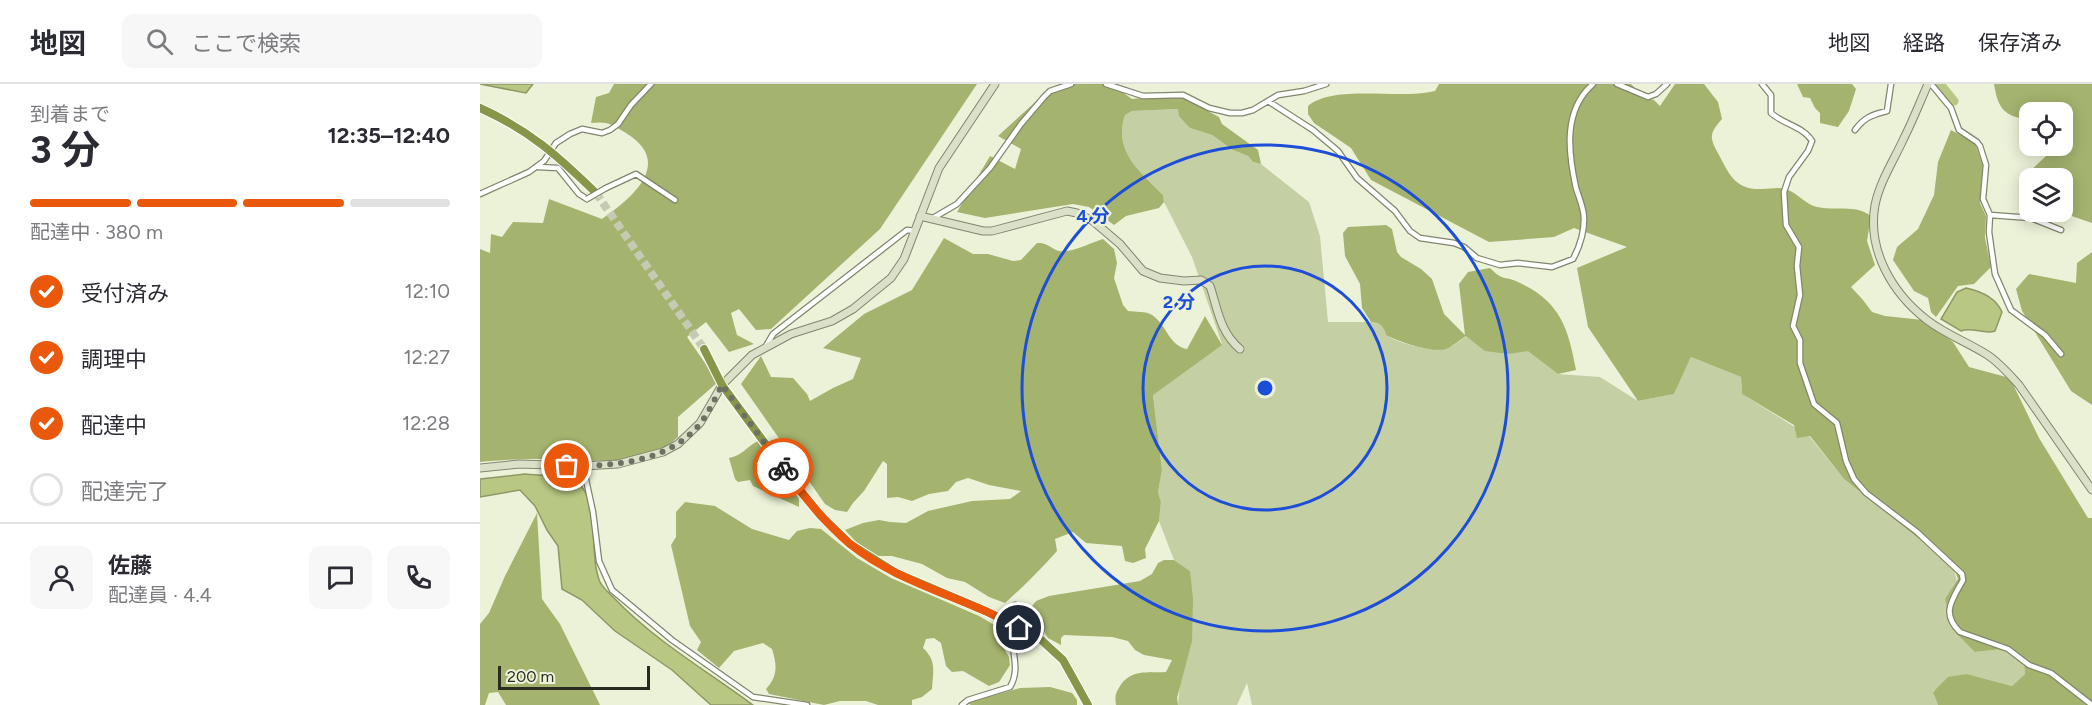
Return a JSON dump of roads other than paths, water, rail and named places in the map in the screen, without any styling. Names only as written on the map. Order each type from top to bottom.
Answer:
[{"type":"highway","points":[[480,108],[506,120],[551,150],[596,193]]},
{"type":"highway","points":[[704,349],[722,385],[820,515],[850,544],[896,573],[981,609],[1038,637],[1064,660],[1088,705]]},
{"type":"street","points":[[480,194],[538,166],[556,142],[570,134],[582,129],[602,133],[610,130],[618,124],[651,84]]},
{"type":"street","points":[[480,468],[519,464],[583,466],[632,462],[663,452],[678,444],[700,423],[722,385],[752,355],[791,334],[832,321],[853,309],[874,293],[898,268],[939,168],[995,84]]},
{"type":"street","points":[[933,218],[957,204],[990,168],[1044,96],[1071,84]]},
{"type":"street","points":[[1106,84],[1143,96],[1183,94],[1209,108],[1230,113],[1253,110],[1278,95],[1304,91],[1326,84]]},
{"type":"street","points":[[1268,101],[1313,130],[1338,151],[1357,178],[1395,211],[1410,231],[1420,238],[1454,243],[1464,247],[1477,258],[1500,265],[1531,264],[1552,267],[1574,258],[1582,240],[1583,211],[1570,153],[1571,125],[1578,100],[1593,84]]},
{"type":"street","points":[[1617,84],[1647,97],[1656,94],[1667,84]]},
{"type":"street","points":[[1762,84],[1771,95],[1771,113],[1808,134],[1812,141],[1808,151],[1790,177],[1784,192],[1786,225],[1799,247],[1797,266],[1800,296],[1793,326],[1800,340],[1800,363],[1814,404],[1837,423],[1851,474],[1866,493],[1917,532],[1962,574],[1963,580],[1949,607],[1955,627],[1960,632],[2008,649],[2029,665],[2051,673],[2092,705]]},
{"type":"street","points":[[1855,130],[1862,120],[1872,114],[1887,111],[1891,84]]},
{"type":"street","points":[[2061,354],[2045,335],[2011,310],[1995,274],[1989,232],[1990,215],[1983,199],[1986,165],[1980,146],[1974,139],[1959,130],[1951,108],[1930,84],[1888,169],[1878,197],[1873,228],[1880,259],[1892,283],[1916,310],[1944,332],[1988,355],[2005,369],[2092,490]]},
{"type":"street","points":[[538,166],[558,168],[579,194],[587,199],[636,174],[675,200]]},
{"type":"street","points":[[920,216],[982,231],[992,231],[1067,211],[1077,213],[1093,221],[1120,244],[1143,270],[1160,278],[1184,281],[1202,280],[1210,286],[1219,321],[1227,336],[1240,349]]},
{"type":"street","points":[[1990,215],[2031,218],[2061,230]]},
{"type":"street","points":[[766,346],[773,334],[907,230],[915,231]]},
{"type":"street","points":[[583,466],[593,512],[599,561],[612,591],[672,640],[753,697],[807,705]]},
{"type":"street","points":[[1008,615],[1016,605],[1027,609],[1041,622],[1042,628],[1038,637]]},
{"type":"street","points":[[962,705],[968,700],[1010,687],[1016,672],[1012,641]]},
{"type":"waterway","points":[[1940,84],[1954,101]]},
{"type":"tunnel","points":[[596,193],[704,349]]},
{"type":"tunnel","points":[[1007,615],[1012,641]]}]
